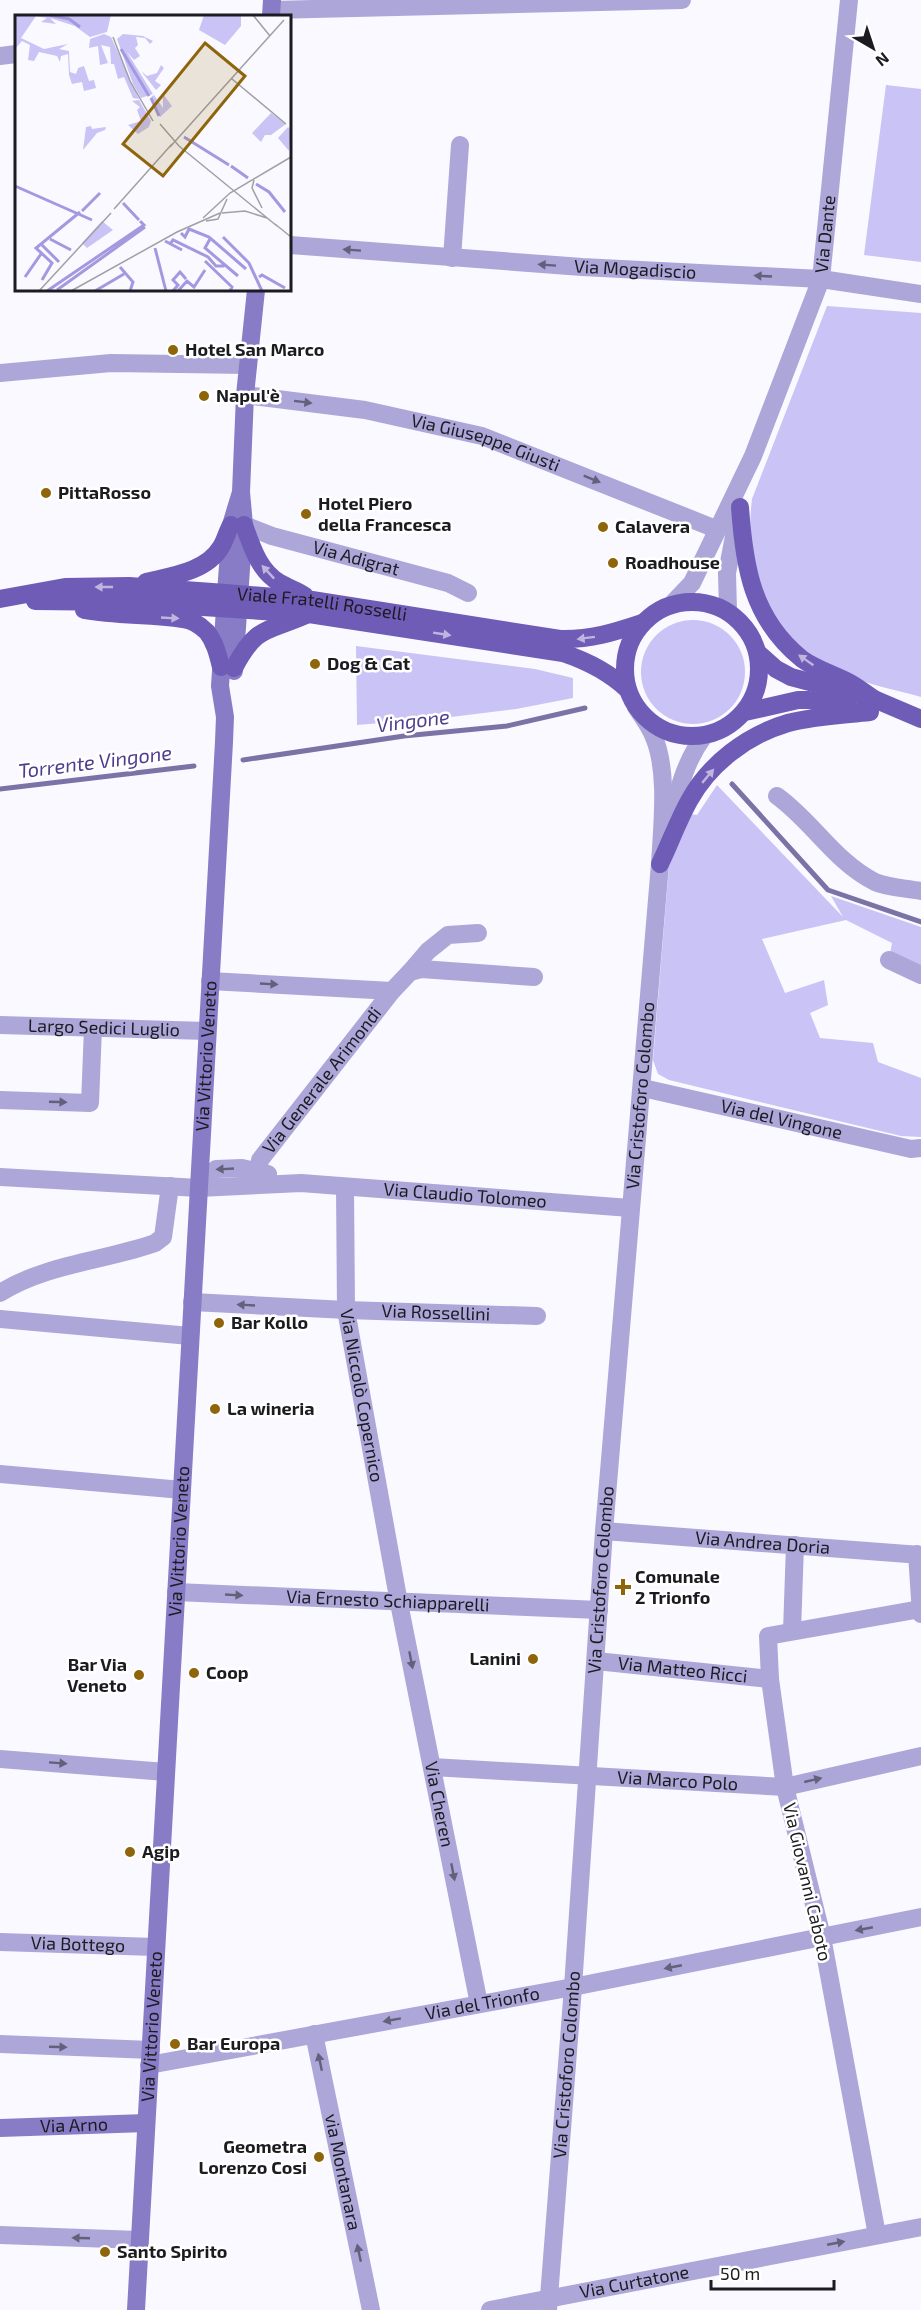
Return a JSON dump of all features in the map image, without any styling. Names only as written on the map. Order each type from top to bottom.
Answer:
[{"type":"main road","name":"Via Vittorio Veneto","points":[[136,2310],[225,717],[232,687],[227,668],[241,492],[245,395],[256,291]]},
{"type":"main road","points":[[740,507],[747,572],[758,602],[772,627],[804,660],[851,683],[872,706]]},
{"type":"main road","points":[[29,601],[113,615],[185,619],[207,632],[227,668],[259,634],[268,628],[286,624],[310,607],[298,590],[281,584],[266,573],[251,544],[237,525],[206,563],[189,571],[129,586]]},
{"type":"main road","name":"Viale Fratelli Rosselli","points":[[0,600],[65,587],[129,586],[232,601],[310,607],[579,640],[642,623]]},
{"type":"main road","name":"Viale Fratelli Rosselli","points":[[0,600],[232,601]]},
{"type":"main road","points":[[690,601],[710,604],[728,611],[747,630],[758,653],[759,684],[745,712],[733,723],[704,736],[684,736],[666,731],[649,721],[636,707],[628,690],[624,672],[626,654],[632,638],[642,623],[670,605],[690,601]]},
{"type":"main road","name":"Viale Fratelli Rosselli","points":[[310,607],[563,653],[581,659],[613,676],[628,690]]},
{"type":"main road","points":[[758,653],[776,669],[791,677],[872,706],[913,716]]},
{"type":"main road","points":[[745,712],[784,702],[809,700],[872,706]]},
{"type":"main road","points":[[660,864],[690,800],[705,779],[734,749],[760,734],[787,723],[872,706]]},
{"type":"main road","name":"Via Arno","points":[[0,2128],[146,2123]]},
{"type":"street","points":[[272,9],[682,0]]},
{"type":"street","name":"Via Dante","points":[[670,605],[692,583],[753,456],[821,279],[849,0]]},
{"type":"street","points":[[0,56],[15,54]]},
{"type":"street","points":[[452,258],[460,145]]},
{"type":"street","name":"Via Mogadiscio","points":[[291,246],[582,267],[821,279],[921,294]]},
{"type":"street","points":[[0,373],[111,363],[248,365]]},
{"type":"street","name":"Via Giuseppe Giusti","points":[[245,395],[365,410],[482,436],[716,529]]},
{"type":"street","name":"Via Dante","points":[[728,611],[727,573],[734,527],[753,456]]},
{"type":"street","name":"Via Adigrat","points":[[237,525],[448,583],[468,593]]},
{"type":"street","name":"Via Cristoforo Colombo","points":[[549,2304],[604,1531],[660,864],[662,770],[654,736],[636,707]]},
{"type":"street","name":"Via Cristoforo Colombo","points":[[660,864],[683,773],[692,751],[704,736]]},
{"type":"street","points":[[777,796],[794,808],[843,862],[877,883],[921,891]]},
{"type":"street","name":"Via Generale Arimondi","points":[[258,1171],[260,1160],[392,991],[428,951],[448,935],[478,933]]},
{"type":"street","points":[[889,960],[921,975]]},
{"type":"street","points":[[410,972],[421,969],[534,977]]},
{"type":"street","points":[[210,981],[392,991]]},
{"type":"street","name":"Largo Sedici Luglio","points":[[0,1025],[207,1031]]},
{"type":"street","points":[[0,1100],[90,1103],[93,1028]]},
{"type":"street","name":"Via del Vingone","points":[[642,1088],[911,1149],[921,1148]]},
{"type":"street","name":"Via Claudio Tolomeo","points":[[199,1188],[216,1169],[242,1168],[301,1183]]},
{"type":"street","points":[[0,1177],[199,1188]]},
{"type":"street","name":"Via Claudio Tolomeo","points":[[199,1188],[301,1183],[630,1208]]},
{"type":"street","points":[[0,1293],[10,1286],[60,1269],[155,1243],[163,1237],[170,1186]]},
{"type":"street","name":"Via Niccolò Copernico","points":[[345,1187],[346,1310],[399,1603]]},
{"type":"street","name":"Via Rossellini","points":[[192,1302],[537,1316]]},
{"type":"street","points":[[0,1319],[190,1336]]},
{"type":"street","points":[[0,1474],[182,1490]]},
{"type":"street","name":"Via Andrea Doria","points":[[604,1531],[919,1554]]},
{"type":"street","points":[[795,1545],[792,1631],[920,1611],[919,1554]]},
{"type":"street","name":"Via Ernesto Schiapparelli","points":[[176,1592],[599,1610]]},
{"type":"street","name":"Via Cheren","points":[[399,1603],[479,2004]]},
{"type":"street","name":"Via Giovanni Caboto","points":[[792,1631],[768,1636],[770,1679],[785,1787],[822,1937],[877,2235]]},
{"type":"street","name":"Via Matteo Ricci","points":[[596,1661],[770,1679]]},
{"type":"street","name":"Via Marco Polo","points":[[432,1767],[785,1787],[921,1756]]},
{"type":"street","points":[[0,1759],[166,1772]]},
{"type":"street","name":"Via del Trionfo","points":[[0,2044],[150,2057],[314,2034],[573,1987],[921,1917]]},
{"type":"street","name":"Via Bottego","points":[[0,1942],[155,1947]]},
{"type":"street","name":"via Montanara","points":[[314,2034],[371,2310]]},
{"type":"street","name":"Via Curtatone","points":[[490,2310],[549,2304],[921,2227]]},
{"type":"street","points":[[0,2235],[140,2240]]},
{"type":"shaded area","points":[[886,85],[921,89],[921,262],[864,255]]},
{"type":"shaded area","points":[[827,306],[921,313],[921,697],[850,676],[823,662],[800,646],[782,627],[768,606],[758,583],[752,557],[750,529],[752,499]]},
{"type":"shaded area","points":[[693,620],[713,624],[722,629],[736,643],[741,652],[745,672],[741,692],[736,701],[722,715],[713,720],[693,724],[673,720],[664,715],[650,701],[645,692],[641,672],[645,652],[650,643],[664,629],[673,624]]},
{"type":"shaded area","points":[[356,646],[535,669],[573,678],[573,698],[516,709],[357,725]]},
{"type":"shaded area","points":[[717,785],[843,917],[831,896],[921,927],[921,973],[889,960],[892,943],[846,920],[762,939],[785,993],[824,980],[828,1005],[810,1013],[820,1038],[873,1043],[878,1062],[921,1078],[921,1137],[901,1136],[669,1080],[658,1074],[653,1060],[669,866],[689,814],[697,815]]},
{"type":"waterway","name":"Vingone","points":[[243,760],[404,736],[507,726],[585,708]]},
{"type":"waterway","name":"Torrente Vingone","points":[[0,789],[194,766]]},
{"type":"waterway","name":"Vingone","points":[[732,784],[828,890],[921,922]]},
{"type":"place","name":"Hotel San Marco","points":[[173,350]]},
{"type":"place","name":"Napul'è","points":[[204,396]]},
{"type":"place","name":"PittaRosso","points":[[46,493]]},
{"type":"place","name":"Hotel Piero della Francesca","points":[[306,514]]},
{"type":"place","name":"Calavera","points":[[603,527]]},
{"type":"place","name":"Roadhouse","points":[[613,563]]},
{"type":"place","name":"Dog & Cat","points":[[315,664]]},
{"type":"place","name":"Bar Kollo","points":[[219,1323]]},
{"type":"place","name":"La wineria","points":[[215,1409]]},
{"type":"place","name":"Comunale 2 Trionfo","points":[[623,1587]]},
{"type":"place","name":"Lanini","points":[[533,1659]]},
{"type":"place","name":"Coop","points":[[194,1673]]},
{"type":"place","name":"Bar Via Veneto","points":[[139,1675]]},
{"type":"place","name":"Agip","points":[[130,1852]]},
{"type":"place","name":"Bar Europa","points":[[175,2044]]},
{"type":"place","name":"Geometra Lorenzo Cosi","points":[[319,2157]]},
{"type":"place","name":"Santo Spirito","points":[[105,2252]]}]
